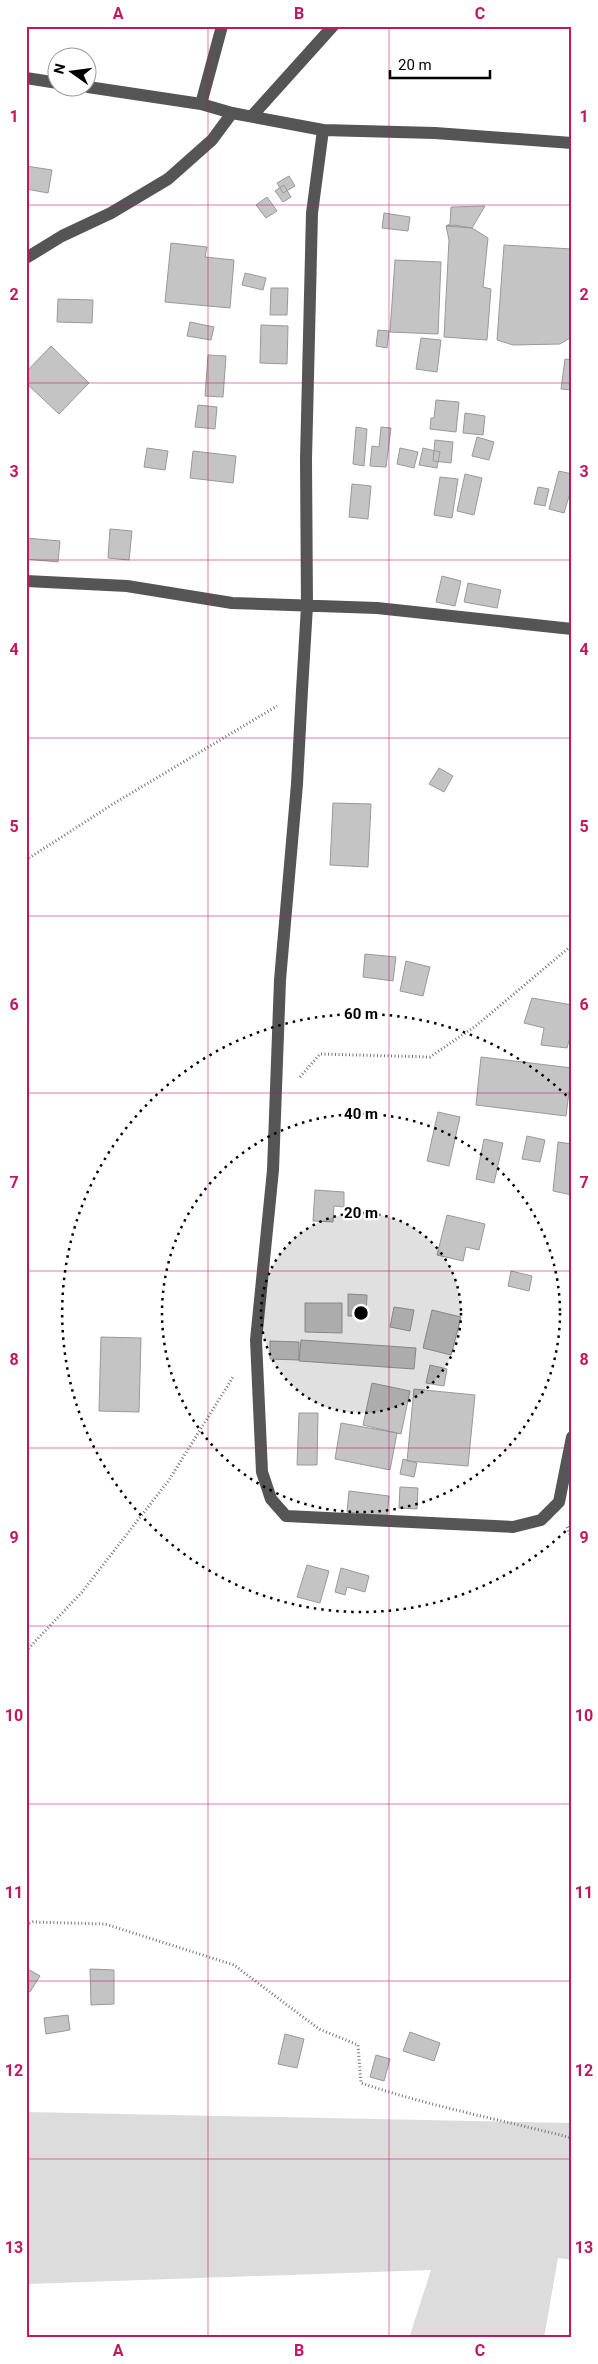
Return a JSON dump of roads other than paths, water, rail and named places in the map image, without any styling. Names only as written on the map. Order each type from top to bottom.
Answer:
[{"type":"street","points":[[202,104],[222,26]]},
{"type":"street","points":[[252,116],[332,26]]},
{"type":"street","points":[[26,78],[48,81]]},
{"type":"street","points":[[98,89],[202,104],[232,113],[323,130],[435,133],[572,143]]},
{"type":"street","points":[[26,258],[62,236],[111,213],[168,179],[212,140],[232,113]]},
{"type":"street","points":[[323,130],[312,213],[306,459],[307,606],[297,784],[280,980],[273,1170],[256,1340],[262,1472],[271,1499],[286,1516],[513,1527],[541,1520],[559,1502],[572,1438]]},
{"type":"street","points":[[26,581],[127,586],[232,603],[377,608],[572,629]]}]
